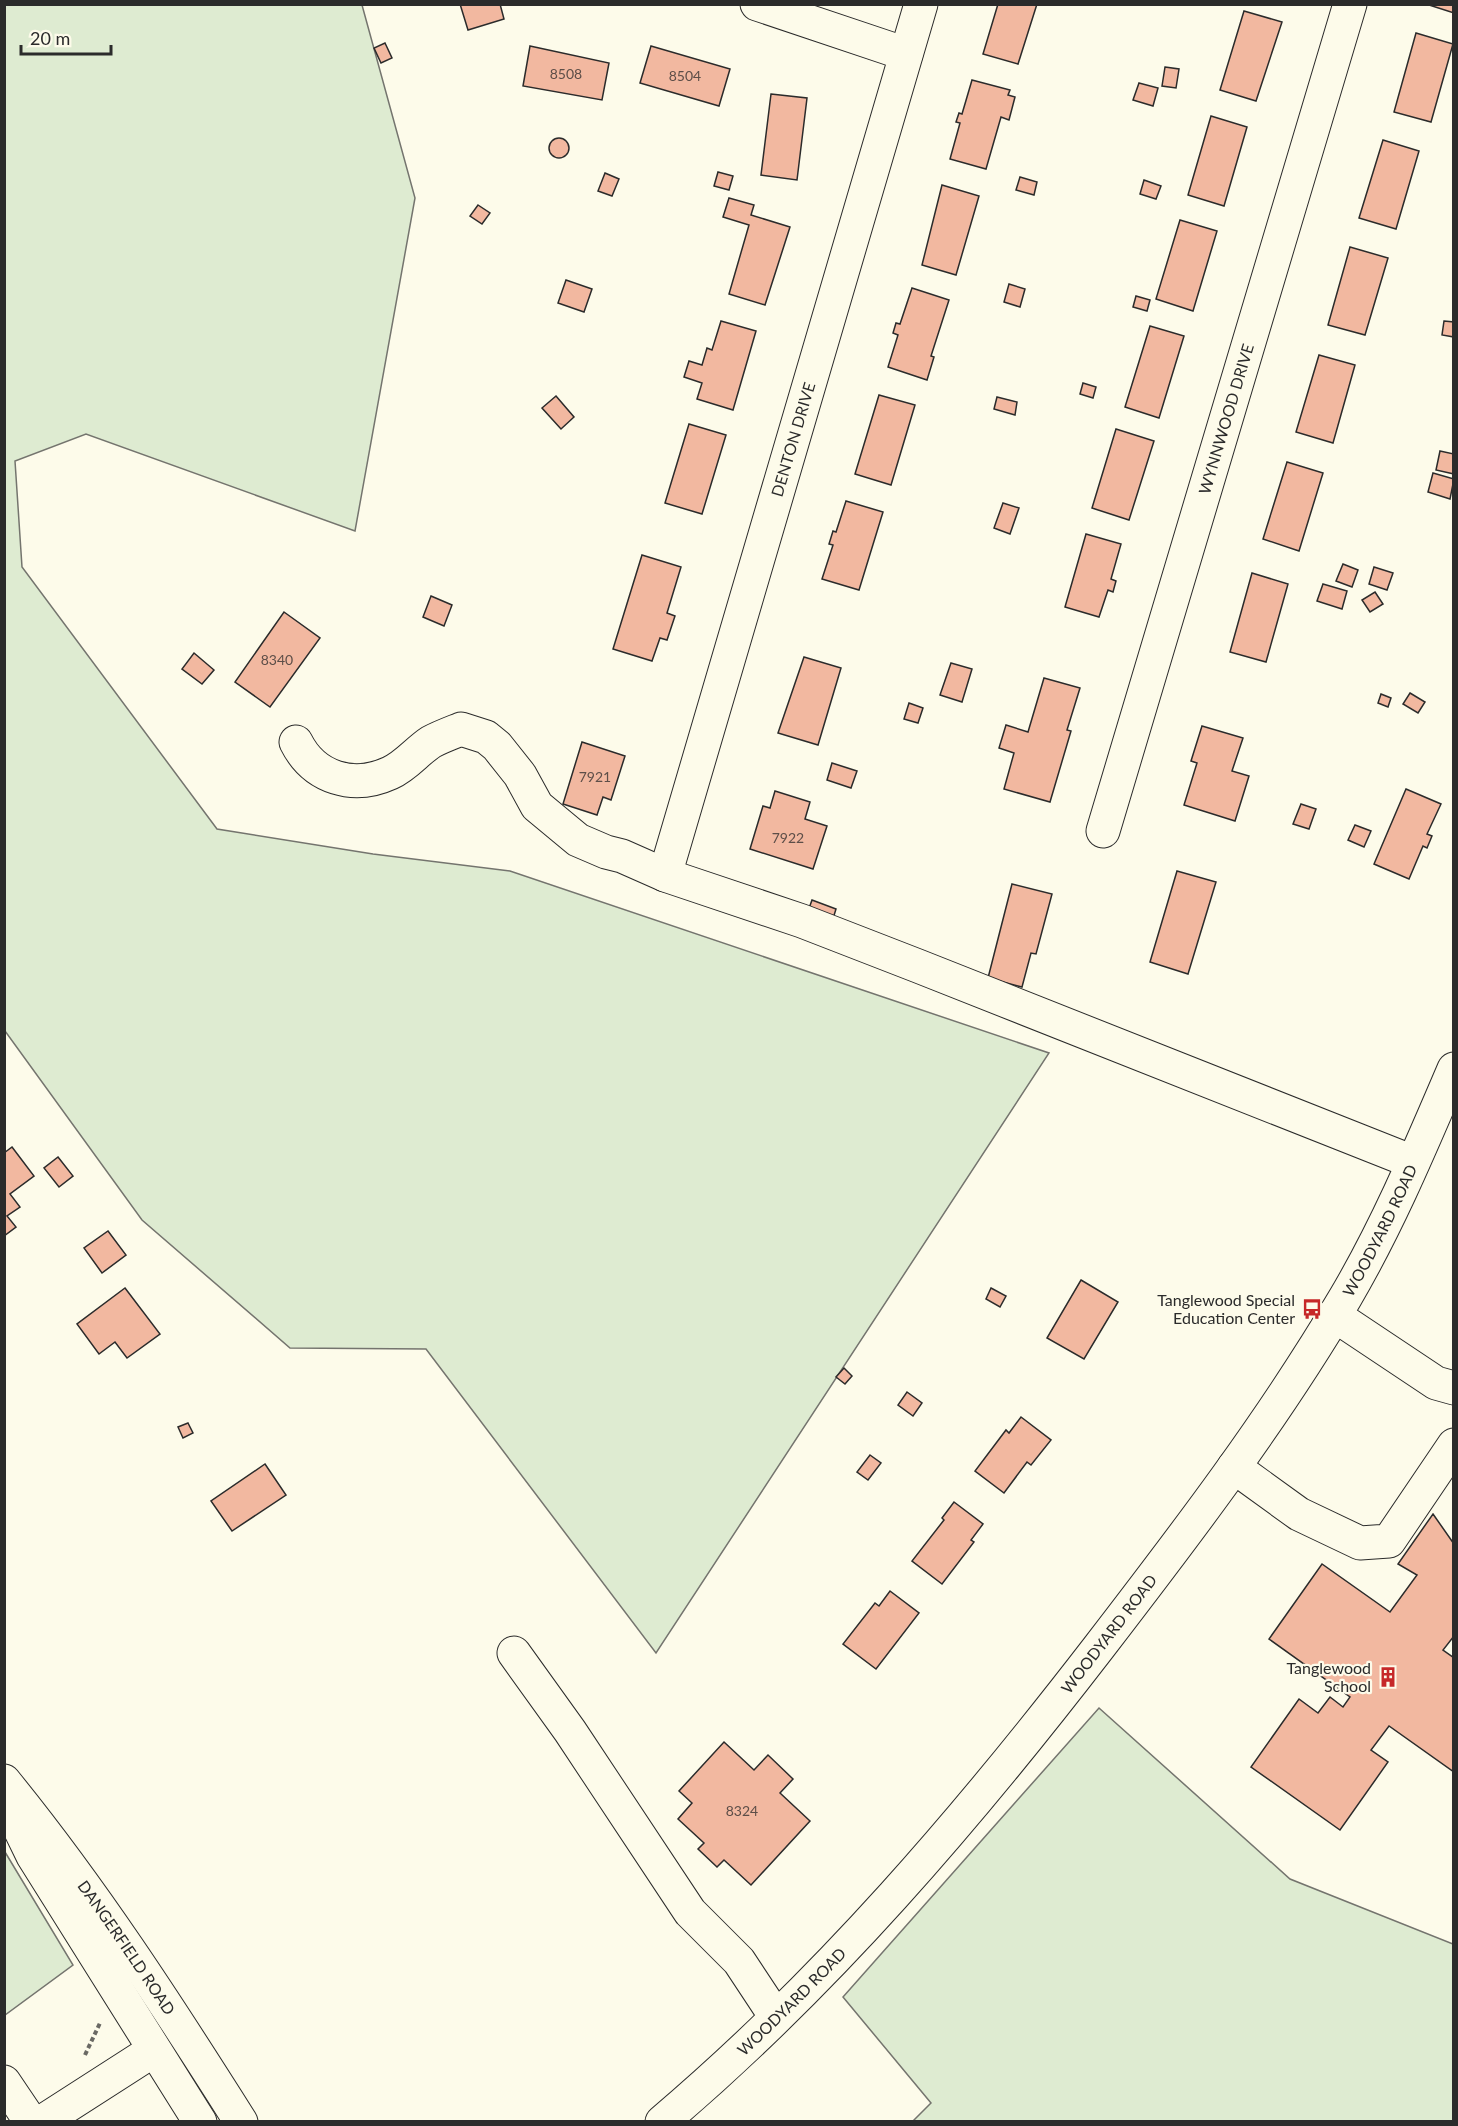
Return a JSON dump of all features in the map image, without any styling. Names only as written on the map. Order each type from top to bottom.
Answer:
[{"type":"street","points":[[757,4],[906,54]]},
{"type":"street","name":"DENTON DRIVE","points":[[665,875],[921,4]]},
{"type":"street","name":"WYNNWOOD DRIVE","points":[[1103,831],[1350,4]]},
{"type":"street","points":[[296,742],[312,766],[342,780],[359,781],[393,772],[431,742],[461,729],[486,737],[497,746],[520,775],[537,806],[578,840],[665,875],[802,921],[1413,1162]]},
{"type":"street","name":"WOODYARD ROAD","points":[[662,2121],[776,2017],[893,1897],[1044,1718],[1234,1467],[1334,1315],[1413,1162],[1454,1069]]},
{"type":"street","points":[[1334,1315],[1436,1383],[1454,1388]]},
{"type":"street","points":[[1234,1467],[1299,1514],[1360,1543],[1389,1541],[1454,1445]]},
{"type":"street","points":[[514,1653],[570,1731],[690,1912],[740,1961],[776,2017]]},
{"type":"street","name":"DANGERFIELD ROAD","points":[[4,1781],[72,1868],[129,1949],[241,2121]]},
{"type":"street","name":"DANGERFIELD ROAD","points":[[4,1796],[33,1856],[200,2121]]},
{"type":"street","points":[[42,2121],[154,2050]]},
{"type":"street","points":[[4,2082],[31,2121]]},
{"type":"path","points":[[84,2057],[100,2023]]},
{"type":"green space","points":[[4,5],[362,5],[415,198],[355,531],[86,434],[15,461],[22,567],[217,829],[373,854],[510,871],[1049,1053],[656,1653],[426,1349],[290,1348],[142,1220],[5,1031]]},
{"type":"green space","points":[[1099,1708],[1290,1879],[1453,1944],[1453,2121],[913,2121],[931,2103],[843,1997]]},
{"type":"green space","points":[[5,1852],[73,1965],[5,2015]]},
{"type":"building","points":[[460,4],[500,4],[504,19],[468,30]]},
{"type":"building","points":[[998,4],[1037,4],[1018,64],[983,54]]},
{"type":"building","points":[[1426,4],[1454,4],[1454,13]]},
{"type":"building","points":[[1244,11],[1282,22],[1256,101],[1220,90]]},
{"type":"building","points":[[1416,33],[1453,44],[1431,122],[1394,112]]},
{"type":"building","points":[[385,43],[392,58],[381,63],[374,48]]},
{"type":"building","points":[[530,46],[609,63],[602,100],[523,86]]},
{"type":"building","points":[[651,46],[730,69],[719,106],[640,83]]},
{"type":"building","points":[[1165,67],[1179,69],[1176,88],[1162,86]]},
{"type":"building","points":[[972,80],[1010,90],[1008,95],[1015,97],[1009,120],[1001,117],[986,169],[950,159],[960,123],[956,122],[959,113],[962,114]]},
{"type":"building","points":[[1139,83],[1158,88],[1153,106],[1133,100]]},
{"type":"building","points":[[771,94],[807,98],[797,180],[761,175]]},
{"type":"building","points":[[1211,116],[1247,127],[1224,206],[1188,195]]},
{"type":"building","points":[[559,138],[566,141],[569,148],[566,155],[559,158],[552,155],[549,148],[552,141]]},
{"type":"building","points":[[1383,140],[1419,151],[1396,229],[1359,218]]},
{"type":"building","points":[[718,172],[733,176],[729,190],[714,186]]},
{"type":"building","points":[[605,173],[619,179],[612,196],[598,191]]},
{"type":"building","points":[[1020,177],[1037,182],[1034,195],[1016,190]]},
{"type":"building","points":[[1144,180],[1161,186],[1156,199],[1140,194]]},
{"type":"building","points":[[942,185],[979,196],[956,275],[922,265]]},
{"type":"building","points":[[729,198],[754,205],[751,215],[790,227],[765,305],[729,294],[749,225],[723,217]]},
{"type":"building","points":[[478,205],[490,213],[482,224],[470,216]]},
{"type":"building","points":[[1180,220],[1217,231],[1193,311],[1156,299]]},
{"type":"building","points":[[1350,247],[1388,258],[1365,335],[1328,325]]},
{"type":"building","points":[[566,280],[592,289],[584,312],[558,303]]},
{"type":"building","points":[[1009,284],[1025,289],[1020,307],[1004,302]]},
{"type":"building","points":[[912,288],[949,300],[931,356],[934,357],[927,380],[888,367],[898,335],[893,333],[896,323],[900,324]]},
{"type":"building","points":[[1136,296],[1150,300],[1147,311],[1133,307]]},
{"type":"building","points":[[721,321],[756,331],[733,410],[697,399],[702,383],[684,377],[689,361],[702,365],[707,348],[712,350]]},
{"type":"building","points":[[1444,321],[1454,322],[1454,337],[1442,335]]},
{"type":"building","points":[[1150,326],[1184,336],[1159,418],[1125,407]]},
{"type":"building","points":[[1319,355],[1355,365],[1333,443],[1296,432]]},
{"type":"building","points":[[1083,383],[1096,387],[1093,398],[1080,394]]},
{"type":"building","points":[[879,395],[915,405],[891,485],[855,474]]},
{"type":"building","points":[[556,396],[574,417],[561,429],[542,408]]},
{"type":"building","points":[[997,397],[1017,402],[1015,415],[994,409]]},
{"type":"building","points":[[689,424],[726,435],[702,514],[665,503]]},
{"type":"building","points":[[1116,429],[1154,441],[1129,520],[1092,508]]},
{"type":"building","points":[[1440,451],[1454,454],[1454,474],[1436,470]]},
{"type":"building","points":[[1287,462],[1323,473],[1299,551],[1263,539]]},
{"type":"building","points":[[1433,473],[1454,479],[1450,499],[1428,492]]},
{"type":"building","points":[[846,501],[883,512],[859,590],[822,579],[833,545],[829,544],[833,531],[836,532]]},
{"type":"building","points":[[1003,503],[1019,508],[1010,534],[994,528]]},
{"type":"building","points":[[1086,534],[1121,544],[1111,579],[1116,581],[1113,592],[1108,590],[1099,617],[1065,607]]},
{"type":"building","points":[[642,555],[681,567],[667,613],[675,616],[667,640],[660,638],[652,661],[613,649]]},
{"type":"building","points":[[1343,564],[1358,570],[1352,587],[1336,581]]},
{"type":"building","points":[[1374,567],[1393,573],[1387,590],[1369,584]]},
{"type":"building","points":[[1252,573],[1288,584],[1266,662],[1230,652]]},
{"type":"building","points":[[1323,584],[1347,591],[1342,609],[1317,601]]},
{"type":"building","points":[[1375,592],[1383,604],[1370,612],[1362,600]]},
{"type":"building","points":[[431,596],[452,605],[444,626],[423,617]]},
{"type":"building","points":[[284,612],[320,638],[270,707],[235,682]]},
{"type":"building","points":[[194,653],[214,670],[202,684],[182,669]]},
{"type":"building","points":[[804,657],[841,668],[818,745],[778,733]]},
{"type":"building","points":[[951,663],[972,669],[962,702],[940,695]]},
{"type":"building","points":[[1044,678],[1080,688],[1067,730],[1071,731],[1050,802],[1004,789],[1014,753],[999,748],[1006,725],[1028,732]]},
{"type":"building","points":[[1410,693],[1425,702],[1418,713],[1403,704]]},
{"type":"building","points":[[1381,694],[1391,698],[1388,707],[1378,703]]},
{"type":"building","points":[[909,703],[923,708],[918,723],[904,719]]},
{"type":"building","points":[[1202,726],[1243,738],[1232,771],[1249,776],[1235,821],[1184,805],[1197,763],[1191,761]]},
{"type":"building","points":[[582,742],[625,756],[611,800],[603,797],[597,815],[563,804]]},
{"type":"building","points":[[832,763],[857,771],[851,788],[827,780]]},
{"type":"building","points":[[1406,789],[1441,804],[1427,834],[1432,836],[1427,848],[1423,846],[1409,879],[1374,864]]},
{"type":"building","points":[[775,791],[810,802],[805,819],[827,826],[813,869],[750,849],[763,806],[770,808]]},
{"type":"building","points":[[1301,804],[1316,809],[1309,829],[1293,824]]},
{"type":"building","points":[[1355,825],[1371,831],[1364,847],[1348,840]]},
{"type":"building","points":[[1177,871],[1216,882],[1188,974],[1150,962]]},
{"type":"building","points":[[1012,884],[1052,894],[1036,954],[1031,953],[1022,987],[988,978]]},
{"type":"building","points":[[812,900],[836,909],[832,922],[807,914]]},
{"type":"building","points":[[12,1147],[34,1176],[10,1194],[20,1207],[7,1216],[16,1227],[4,1236],[4,1153]]},
{"type":"building","points":[[58,1157],[73,1176],[59,1187],[44,1168]]},
{"type":"building","points":[[108,1231],[126,1255],[102,1273],[84,1248]]},
{"type":"building","points":[[1081,1280],[1118,1302],[1084,1359],[1047,1338]]},
{"type":"building","points":[[125,1288],[160,1334],[127,1358],[115,1342],[99,1354],[77,1324]]},
{"type":"building","points":[[991,1288],[1006,1296],[1000,1307],[986,1299]]},
{"type":"building","points":[[844,1368],[852,1376],[845,1384],[836,1377]]},
{"type":"building","points":[[907,1392],[922,1403],[913,1416],[898,1405]]},
{"type":"building","points":[[1021,1417],[1051,1440],[1031,1465],[1027,1462],[1004,1493],[975,1471],[1006,1430],[1009,1433]]},
{"type":"building","points":[[188,1423],[193,1433],[183,1438],[178,1427]]},
{"type":"building","points":[[870,1455],[881,1463],[868,1480],[857,1472]]},
{"type":"building","points":[[265,1464],[286,1495],[232,1531],[211,1501]]},
{"type":"building","points":[[954,1502],[983,1524],[971,1540],[974,1542],[942,1584],[912,1561],[944,1520],[942,1518]]},
{"type":"building","name":"Tanglewood School","points":[[1433,1514],[1454,1544],[1454,1636],[1443,1650],[1454,1658],[1454,1772],[1389,1726],[1371,1750],[1388,1762],[1340,1830],[1251,1767],[1299,1699],[1318,1713],[1330,1697],[1343,1707],[1350,1697],[1269,1639],[1322,1564],[1390,1612],[1417,1575],[1398,1564]]},
{"type":"building","points":[[890,1591],[919,1613],[876,1669],[843,1644],[875,1603],[879,1606]]},
{"type":"building","points":[[724,1742],[754,1770],[768,1755],[793,1779],[780,1793],[810,1821],[751,1885],[724,1860],[717,1867],[698,1849],[704,1843],[678,1819],[692,1803],[679,1791]]},
{"type":"place","name":"Tanglewood Special Education Center","points":[[1312,1309]]},
{"type":"place","name":"Tanglewood School","points":[[1388,1677]]}]
